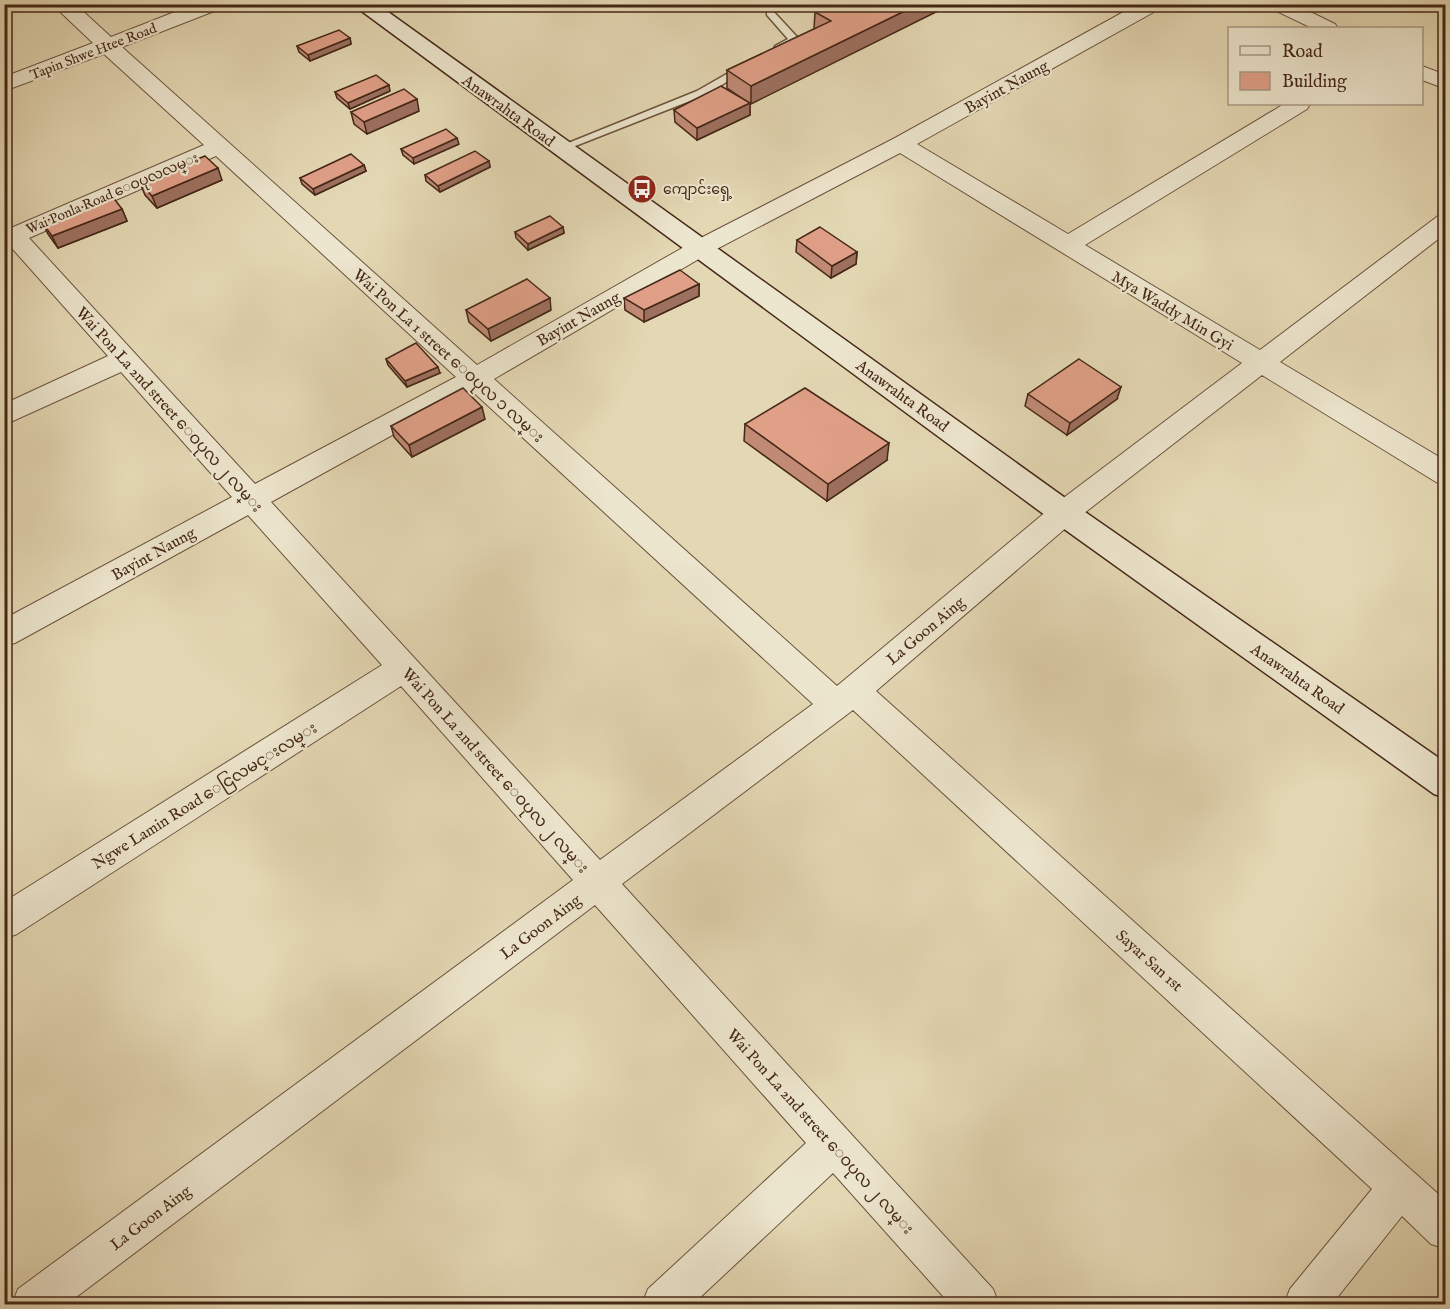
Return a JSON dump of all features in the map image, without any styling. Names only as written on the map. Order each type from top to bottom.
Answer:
[{"type":"main road","name":"Anawrahta Road","points":[[362,4],[1064,513],[1446,783]]},
{"type":"street","name":"Wai Pon La 1 street ေဝပုလ ၁ လမ္း","points":[[62,4],[475,378],[845,698]]},
{"type":"street","name":"Tapin Shwe Htee Road","points":[[4,86],[215,4]]},
{"type":"street","name":"Bayint Naung","points":[[4,634],[475,378],[700,248],[901,144],[1154,4]]},
{"type":"street","points":[[1277,4],[1326,27]]},
{"type":"street","points":[[1423,72],[1446,83]]},
{"type":"street","points":[[1068,245],[1297,105]]},
{"type":"street","name":"Mya Waddy Min Gyi","points":[[901,144],[1446,475]]},
{"type":"street","name":"Wai Ponla Road ေဝပုလလမ္း","points":[[9,238],[219,147]]},
{"type":"street","name":"La Goon Aing","points":[[33,1305],[845,698],[1064,513],[1446,221]]},
{"type":"street","name":"Wai Pon La 2nd street ေဝပုလ ၂ လမ္း","points":[[9,238],[125,359],[978,1305]]},
{"type":"street","points":[[4,416],[125,359]]},
{"type":"street","name":"Ngwe Lamin Road ေငြလမင္းလမ္း","points":[[4,922],[404,669]]},
{"type":"street","name":"Sayar San 1st","points":[[845,698],[1446,1229]]},
{"type":"street","points":[[663,1305],[834,1144]]},
{"type":"street","points":[[1305,1305],[1399,1187]]},
{"type":"lane","points":[[770,13],[794,40],[774,51]]},
{"type":"lane","points":[[561,148],[701,93],[753,63]]},
{"type":"building","points":[[831,4],[849,4],[854,7],[860,4],[919,4],[751,86],[727,70],[831,21],[815,12]]},
{"type":"building","points":[[339,30],[350,38],[308,55],[297,46]]},
{"type":"building","points":[[376,75],[389,85],[348,103],[335,92]]},
{"type":"building","points":[[721,86],[750,103],[697,128],[674,110]]},
{"type":"building","points":[[404,89],[417,99],[364,122],[351,112]]},
{"type":"building","points":[[446,129],[457,138],[413,158],[401,149]]},
{"type":"building","points":[[475,151],[489,161],[438,186],[425,175]]},
{"type":"building","points":[[351,154],[364,165],[313,189],[300,178]]},
{"type":"building","points":[[205,156],[218,168],[152,196],[140,183]]},
{"type":"building","points":[[112,196],[122,209],[52,236],[42,222]]},
{"type":"building","points":[[550,216],[563,227],[528,244],[515,232]]},
{"type":"building","points":[[820,227],[857,252],[832,266],[797,240]]},
{"type":"building","points":[[680,270],[699,284],[644,310],[624,298]]},
{"type":"building","points":[[527,279],[550,298],[488,329],[466,310]]},
{"type":"building","points":[[416,343],[438,367],[405,381],[386,359]]},
{"type":"building","points":[[1079,359],[1121,387],[1070,423],[1028,394]]},
{"type":"building","points":[[463,388],[482,407],[409,445],[391,426]]},
{"type":"building","points":[[805,388],[889,443],[828,484],[745,424]]},
{"type":"place","name":"ကျောင်းရှေ့","points":[[642,189]]}]
